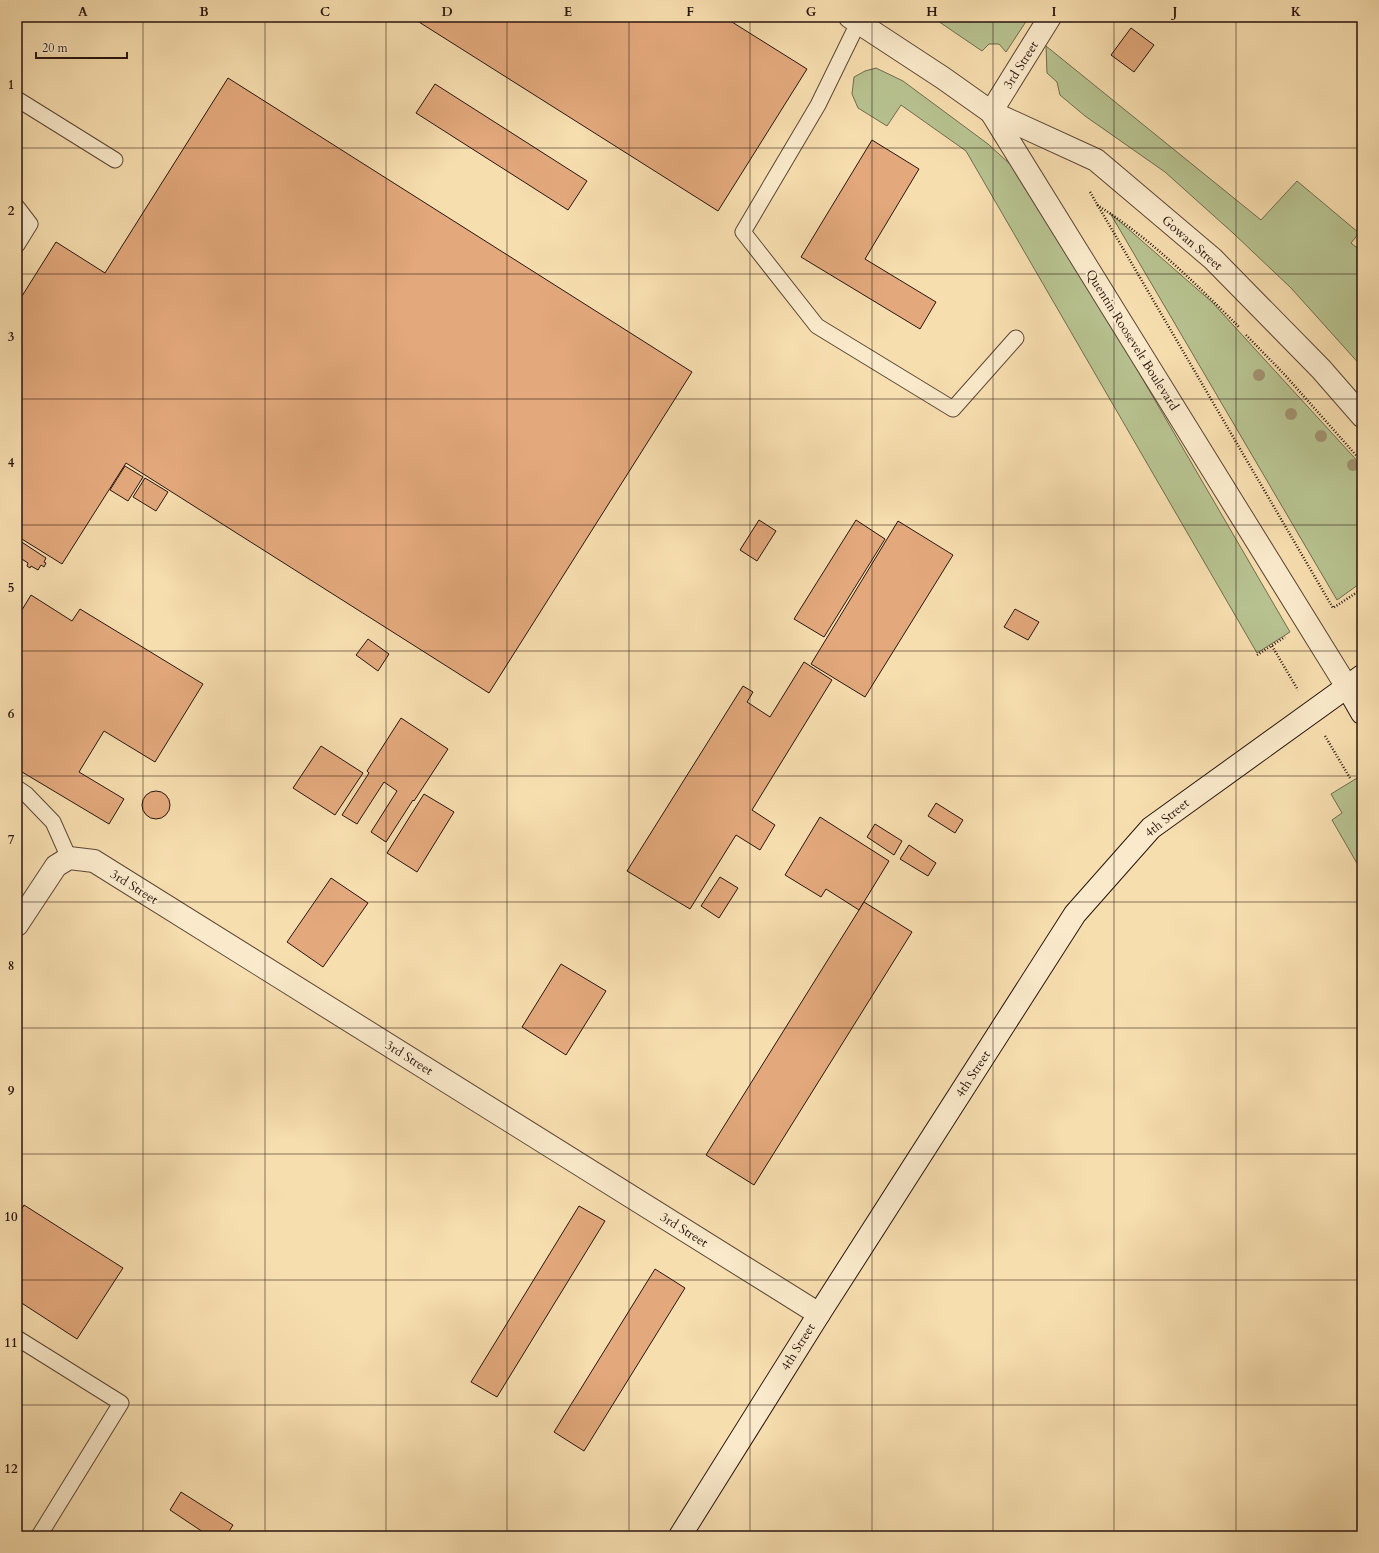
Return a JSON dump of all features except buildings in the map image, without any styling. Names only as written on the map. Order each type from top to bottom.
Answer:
[{"type":"street","name":"3rd Street","points":[[991,112],[1050,17]]},
{"type":"street","name":"Quentin Roosevelt Boulevard","points":[[856,19],[991,112],[1354,681],[1362,713]]},
{"type":"street","name":"Gowan Street","points":[[991,112],[1096,160],[1213,259],[1321,369],[1362,416]]},
{"type":"street","name":"4th Street","points":[[680,1536],[819,1314],[1075,914],[1151,828],[1354,681]]},
{"type":"street","name":"3rd Street","points":[[69,858],[94,861],[819,1314]]},
{"type":"street","points":[[17,925],[56,866],[69,858]]},
{"type":"lane","points":[[856,19],[818,105],[743,232],[817,326],[953,409],[1016,338]]},
{"type":"lane","points":[[17,98],[115,160]]},
{"type":"lane","points":[[17,207],[30,224],[17,245]]},
{"type":"lane","points":[[17,788],[26,794],[53,822],[69,858]]},
{"type":"lane","points":[[17,1338],[121,1403],[39,1536]]},
{"type":"path","points":[[1090,192],[1333,608],[1362,589]]},
{"type":"path","points":[[1097,205],[1118,218],[1162,255],[1211,299],[1239,327]]},
{"type":"path","points":[[1245,333],[1285,375],[1362,462]]},
{"type":"green space","points":[[932,17],[1029,17],[1006,52],[999,44],[989,44],[982,51]]},
{"type":"green space","points":[[1046,46],[1261,220],[1297,181],[1359,233],[1351,243],[1362,252],[1362,367],[1291,288],[1233,233],[1165,172],[1085,116],[1060,95],[1057,82],[1047,73]]},
{"type":"green space","points":[[876,68],[903,81],[988,144],[1011,165],[1050,220],[1290,632],[1257,653],[966,151],[901,105],[887,126],[858,108],[852,94],[854,77],[865,71]]},
{"type":"green space","points":[[1110,213],[1212,302],[1362,466],[1362,582],[1337,600]]},
{"type":"green space","points":[[1362,775],[1362,872],[1332,820],[1342,813],[1331,794]]}]
